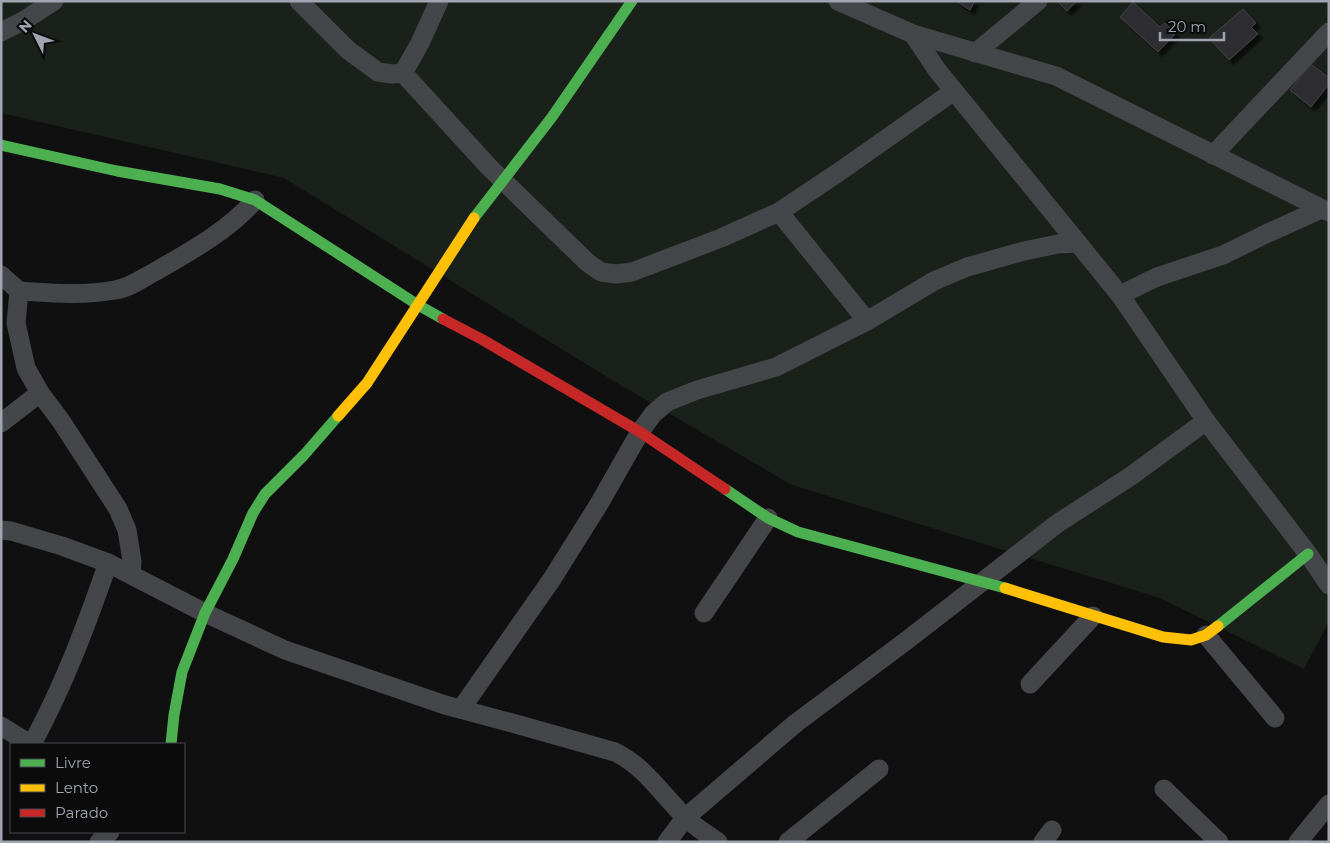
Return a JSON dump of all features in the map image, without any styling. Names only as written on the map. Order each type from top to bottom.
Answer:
[{"type":"street","points":[[1,32],[23,21],[54,1]]},
{"type":"street","points":[[299,1],[348,50],[378,72],[403,73]]},
{"type":"street","points":[[403,73],[420,43],[438,1]]},
{"type":"street","points":[[171,743],[174,714],[182,672],[205,613],[233,559],[252,512],[264,494],[304,455],[367,383],[486,201],[504,181],[552,117],[632,1]]},
{"type":"street","points":[[838,1],[914,34],[1056,76],[1325,211]]},
{"type":"street","points":[[975,53],[1038,1]]},
{"type":"street","points":[[1213,155],[1329,32]]},
{"type":"street","points":[[914,34],[937,70],[1120,294],[1206,421],[1308,554],[1329,585]]},
{"type":"street","points":[[403,73],[489,167],[588,263],[600,272],[616,274],[632,272],[721,238],[779,212],[840,172],[954,91]]},
{"type":"street","points":[[1,144],[117,170],[220,189],[256,200],[418,305],[483,340],[640,432],[768,518],[798,532],[984,581],[1163,637],[1191,640],[1206,635],[1308,554]]},
{"type":"street","points":[[1,275],[19,291],[86,293],[117,290],[145,277],[215,234],[245,212],[256,200]]},
{"type":"street","points":[[1120,294],[1157,278],[1222,255],[1268,232],[1325,211]]},
{"type":"street","points":[[779,212],[867,321]]},
{"type":"street","points":[[461,709],[552,579],[652,414],[667,402],[697,390],[776,367],[867,321],[934,281],[967,267],[1024,251],[1058,244],[1078,243]]},
{"type":"street","points":[[19,291],[16,323],[26,368],[40,393],[61,421],[118,508],[127,530],[132,561],[131,574]]},
{"type":"street","points":[[1,423],[40,393]]},
{"type":"street","points":[[667,842],[685,818],[796,723],[1058,523],[1131,476],[1206,421]]},
{"type":"street","points":[[704,613],[768,518]]},
{"type":"street","points":[[1,530],[11,531],[62,546],[108,563],[205,613],[285,650],[428,700],[615,752],[629,759],[642,770],[685,818],[718,842]]},
{"type":"street","points":[[32,743],[54,703],[83,635],[108,563]]},
{"type":"street","points":[[1030,684],[1093,616]]},
{"type":"street","points":[[1206,635],[1275,718]]},
{"type":"street","points":[[1,726],[29,743]]},
{"type":"street","points":[[788,842],[879,769]]},
{"type":"street","points":[[1164,789],[1219,842]]},
{"type":"street","points":[[1298,842],[1329,804]]},
{"type":"street","points":[[99,842],[109,833]]},
{"type":"shaded area","points":[[1,1],[1329,1],[1329,621],[1304,669],[1160,598],[792,485],[617,383],[284,178],[1,113]]},
{"type":"building","points":[[956,1],[975,1],[970,10]]},
{"type":"building","points":[[1059,1],[1077,1],[1067,11]]},
{"type":"building","points":[[1133,2],[1160,27],[1165,23],[1176,33],[1158,52],[1120,17]]},
{"type":"building","points":[[1243,9],[1256,23],[1251,27],[1258,34],[1229,60],[1209,38]]},
{"type":"building","points":[[1311,64],[1329,78],[1329,84],[1311,107],[1290,90]]},
{"type":"traffic: fast","points":[[474,218],[552,117],[632,1]]},
{"type":"traffic: fast","points":[[1,145],[117,171],[220,189],[255,200],[418,305],[443,319]]},
{"type":"traffic: fast","points":[[171,743],[182,672],[205,613],[233,559],[253,513],[265,494],[304,455],[338,416]]},
{"type":"traffic: fast","points":[[725,489],[768,518],[798,532],[1005,588]]},
{"type":"traffic: fast","points":[[1218,626],[1308,554]]},
{"type":"traffic: slow","points":[[338,416],[367,383],[474,218]]},
{"type":"traffic: slow","points":[[1005,588],[1163,637],[1191,640],[1206,635],[1218,626]]},
{"type":"traffic: jam","points":[[443,319],[483,340],[640,432],[725,489]]}]
